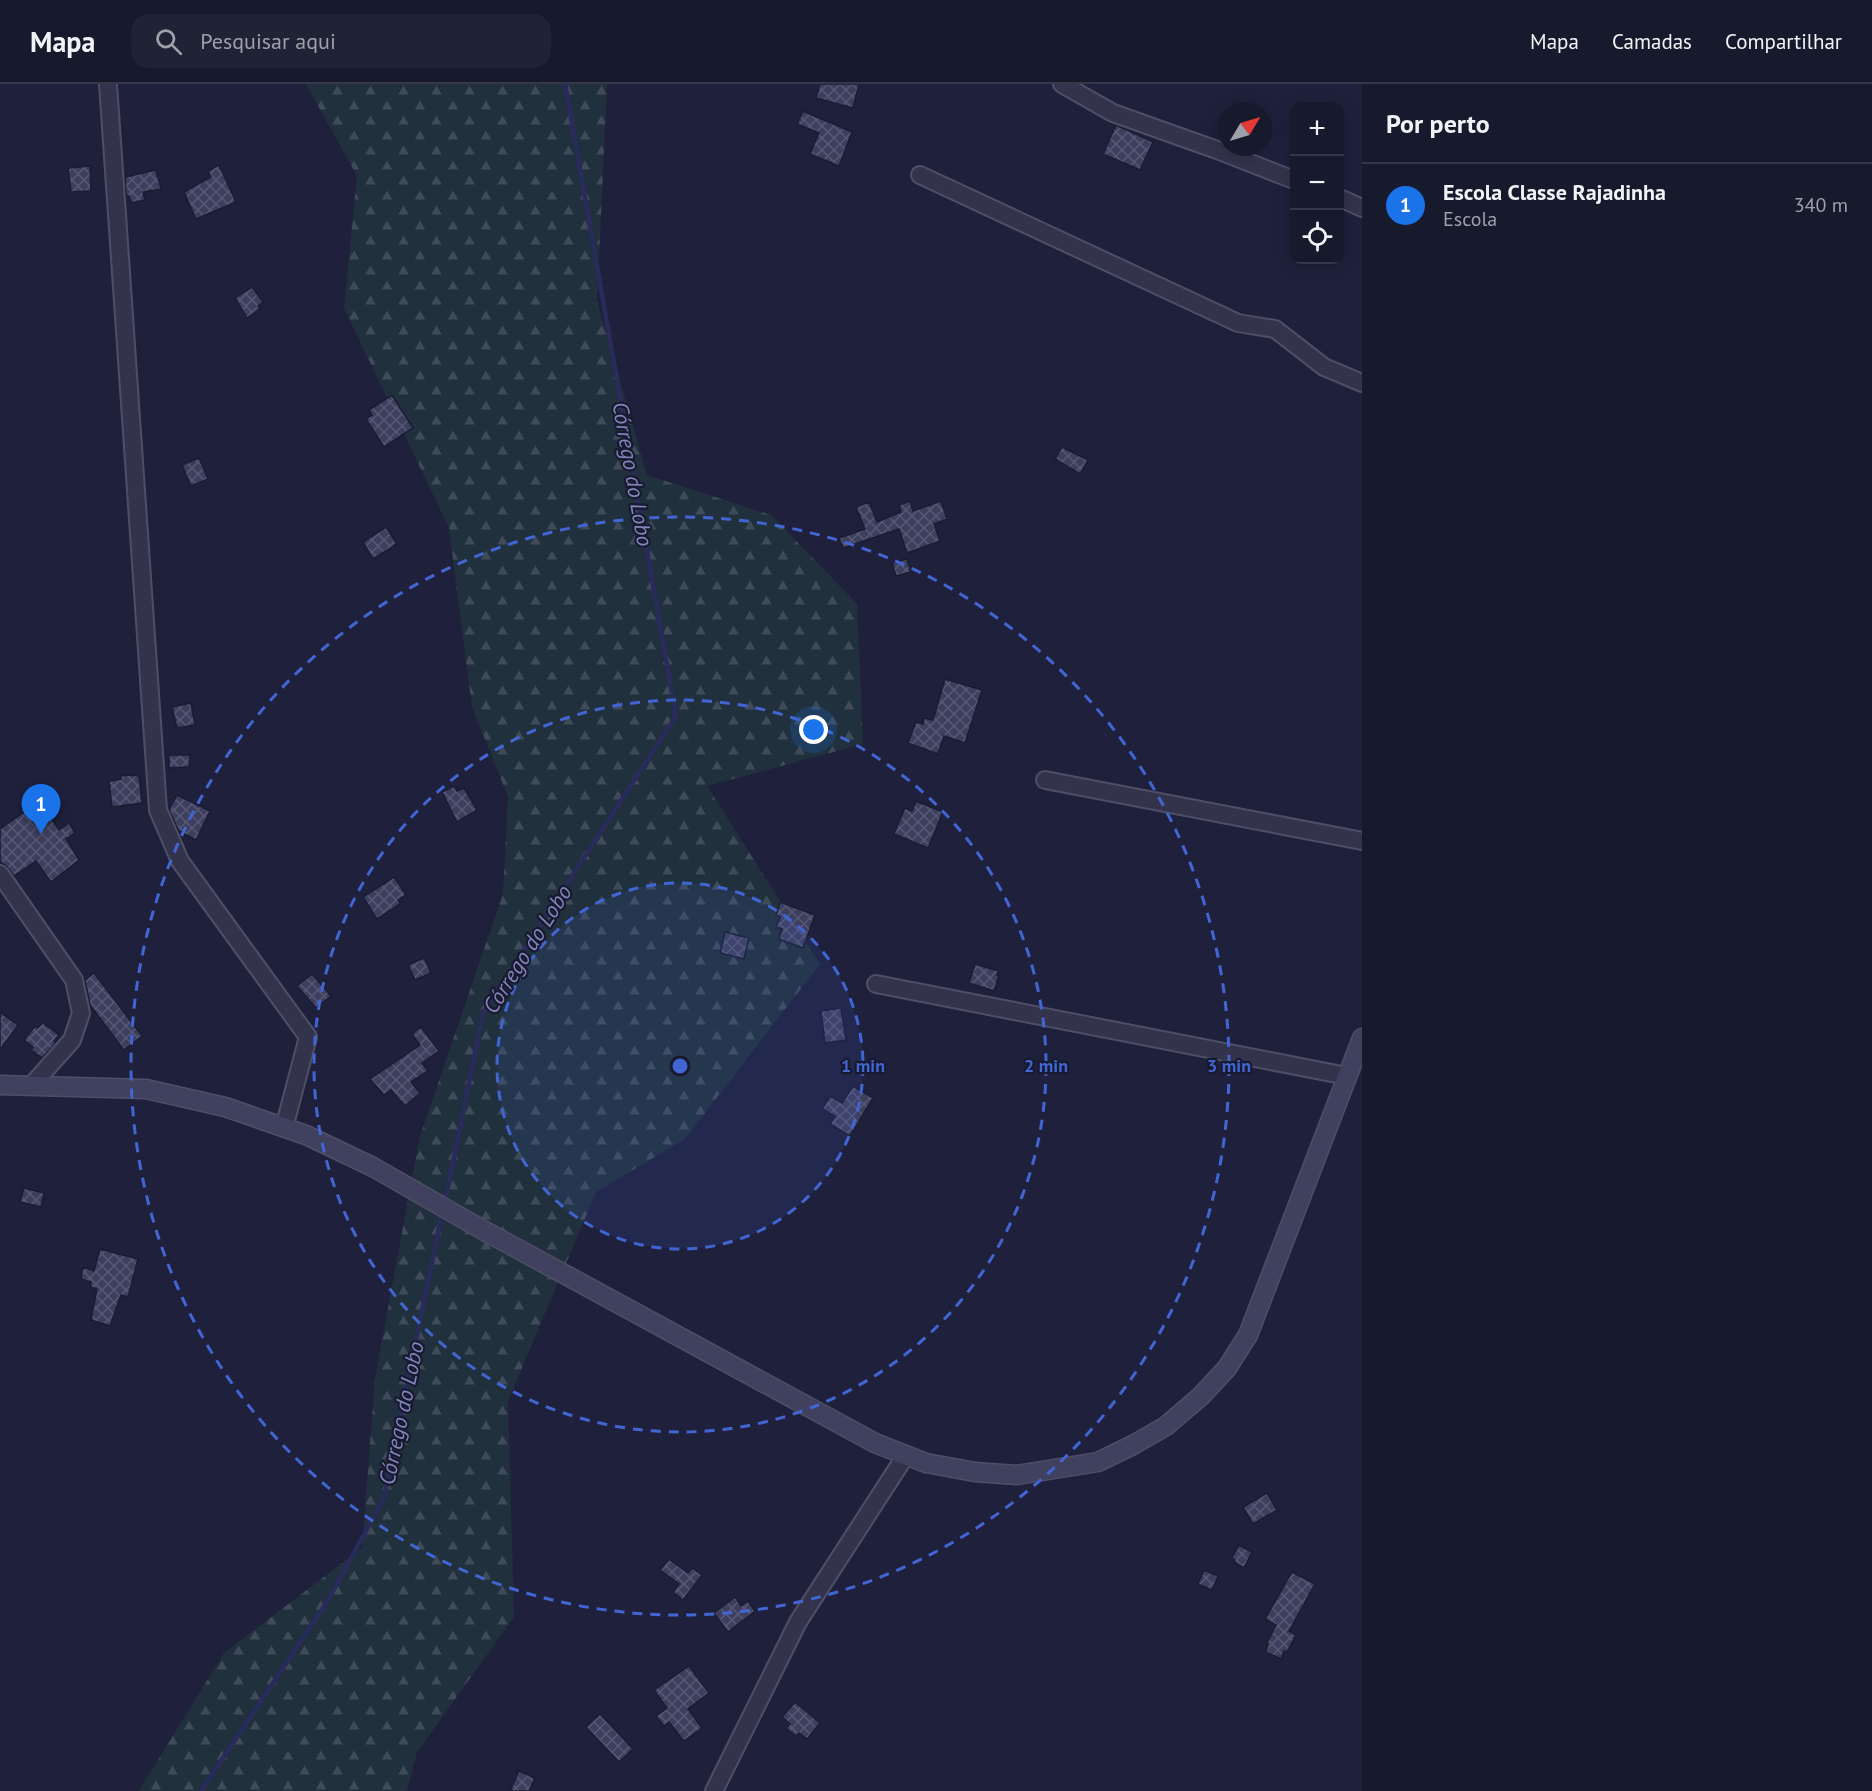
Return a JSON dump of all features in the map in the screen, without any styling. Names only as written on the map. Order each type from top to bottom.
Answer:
[{"type":"street","points":[[108,84],[158,810],[180,861],[308,1037],[284,1128]]},
{"type":"street","points":[[1062,84],[1113,113],[1290,178]]},
{"type":"street","points":[[920,176],[1238,323],[1275,329],[1324,367],[1362,383]]},
{"type":"street","points":[[1344,200],[1362,208]]},
{"type":"street","points":[[1044,780],[1362,841]]},
{"type":"street","points":[[0,874],[74,980],[81,1013],[72,1040],[32,1085]]},
{"type":"street","points":[[876,984],[1347,1076]]},
{"type":"street","points":[[0,1085],[146,1089],[225,1107],[306,1135],[373,1167],[483,1230],[865,1437],[926,1463],[975,1472],[1017,1475],[1098,1462],[1133,1445],[1166,1426],[1201,1396],[1227,1368],[1248,1335],[1362,1038]]},
{"type":"street","points":[[714,1791],[798,1622],[906,1455]]},
{"type":"green space","points":[[306,84],[607,84],[597,301],[647,475],[771,515],[857,604],[863,744],[707,786],[820,964],[685,1139],[596,1192],[508,1401],[514,1617],[417,1752],[407,1791],[139,1791],[224,1653],[362,1548],[375,1378],[420,1136],[503,894],[508,797],[472,707],[449,528],[344,308],[357,176]]},
{"type":"building","points":[[820,84],[859,84],[853,108],[816,98]]},
{"type":"building","points":[[803,111],[852,132],[839,166],[810,154],[819,133],[797,124]]},
{"type":"building","points":[[1116,125],[1153,142],[1140,170],[1103,154]]},
{"type":"building","points":[[219,165],[236,202],[196,219],[184,192],[211,177],[208,171]]},
{"type":"building","points":[[90,166],[91,191],[71,192],[68,168]]},
{"type":"building","points":[[156,170],[161,189],[143,192],[145,200],[131,203],[129,196],[126,196],[125,177]]},
{"type":"building","points":[[252,287],[263,302],[258,306],[260,309],[247,318],[235,298]]},
{"type":"building","points":[[392,395],[413,428],[384,447],[366,419],[372,415],[369,410]]},
{"type":"building","points":[[1062,447],[1088,460],[1080,474],[1055,459]]},
{"type":"building","points":[[199,458],[208,479],[191,486],[182,465]]},
{"type":"building","points":[[910,501],[913,511],[941,501],[947,519],[934,524],[940,541],[907,553],[899,529],[843,548],[839,538],[865,529],[856,507],[869,502],[877,522],[901,512],[899,505]]},
{"type":"building","points":[[386,527],[397,544],[373,559],[363,542]]},
{"type":"building","points":[[907,559],[911,572],[896,576],[892,563]]},
{"type":"building","points":[[945,679],[982,690],[965,743],[944,736],[938,754],[908,743],[916,722],[923,724],[924,718],[933,720]]},
{"type":"building","points":[[191,703],[195,725],[177,728],[172,707]]},
{"type":"building","points":[[169,755],[190,755],[189,767],[169,768]]},
{"type":"building","points":[[131,775],[139,776],[142,803],[112,807],[109,781]]},
{"type":"building","points":[[454,786],[457,791],[464,788],[477,810],[457,822],[442,792]]},
{"type":"building","points":[[177,795],[210,811],[196,840],[179,831],[169,810]]},
{"type":"building","points":[[40,801],[59,830],[69,823],[75,833],[66,839],[79,860],[51,882],[36,861],[14,876],[0,861],[0,829]]},
{"type":"building","points":[[916,801],[943,812],[928,848],[894,834],[905,808],[912,811]]},
{"type":"building","points":[[394,877],[406,895],[398,900],[400,904],[377,919],[363,897]]},
{"type":"building","points":[[780,902],[815,915],[803,948],[779,939],[782,929],[776,927],[780,917],[776,915]]},
{"type":"building","points":[[725,932],[749,938],[744,959],[720,953]]},
{"type":"building","points":[[424,958],[431,973],[415,980],[408,965]]},
{"type":"building","points":[[975,964],[998,971],[999,976],[994,991],[969,983]]},
{"type":"building","points":[[94,973],[142,1036],[124,1050],[90,1005],[85,980]]},
{"type":"building","points":[[312,974],[331,996],[316,1008],[297,986]]},
{"type":"building","points":[[841,1008],[846,1040],[825,1043],[821,1011]]},
{"type":"building","points":[[0,1012],[18,1025],[0,1050]]},
{"type":"building","points":[[43,1023],[59,1035],[54,1041],[56,1043],[42,1058],[31,1050],[33,1047],[24,1040],[35,1026],[37,1028]]},
{"type":"building","points":[[421,1027],[439,1051],[422,1063],[428,1071],[411,1082],[420,1093],[405,1106],[391,1090],[384,1095],[370,1079],[420,1045],[412,1034]]},
{"type":"building","points":[[853,1086],[873,1098],[850,1136],[830,1124],[835,1116],[822,1109],[830,1096],[842,1103]]},
{"type":"building","points":[[24,1188],[44,1193],[41,1207],[20,1202]]},
{"type":"building","points":[[100,1249],[138,1259],[128,1297],[121,1295],[110,1326],[91,1320],[97,1289],[90,1287],[91,1282],[81,1279],[83,1267],[94,1271]]},
{"type":"building","points":[[1267,1493],[1277,1510],[1253,1524],[1243,1507]]},
{"type":"building","points":[[1239,1545],[1252,1552],[1244,1568],[1234,1562],[1232,1557]]},
{"type":"building","points":[[669,1559],[688,1573],[692,1568],[702,1575],[683,1600],[673,1592],[679,1584],[660,1570]]},
{"type":"building","points":[[1204,1570],[1218,1576],[1212,1590],[1198,1584]]},
{"type":"building","points":[[1292,1572],[1315,1584],[1289,1631],[1296,1635],[1281,1659],[1266,1652],[1267,1643],[1276,1625],[1265,1619]]},
{"type":"building","points":[[735,1597],[741,1606],[748,1601],[755,1611],[728,1632],[714,1613]]},
{"type":"building","points":[[689,1666],[709,1693],[688,1709],[702,1728],[684,1741],[669,1722],[664,1726],[656,1716],[667,1708],[654,1690]]},
{"type":"building","points":[[795,1702],[820,1723],[807,1739],[799,1733],[796,1736],[786,1728],[790,1724],[782,1717]]},
{"type":"building","points":[[600,1714],[633,1749],[619,1762],[586,1727]]},
{"type":"building","points":[[519,1771],[535,1778],[529,1791],[510,1791]]},
{"type":"waterway","name":"Córrego do Lobo","points":[[445,1202],[483,1013],[676,716],[565,84]]},
{"type":"waterway","name":"Córrego do Lobo","points":[[201,1791],[327,1602],[384,1498],[442,1213]]},
{"type":"place","name":"Escola Classe Rajadinha","points":[[41,834]]}]
